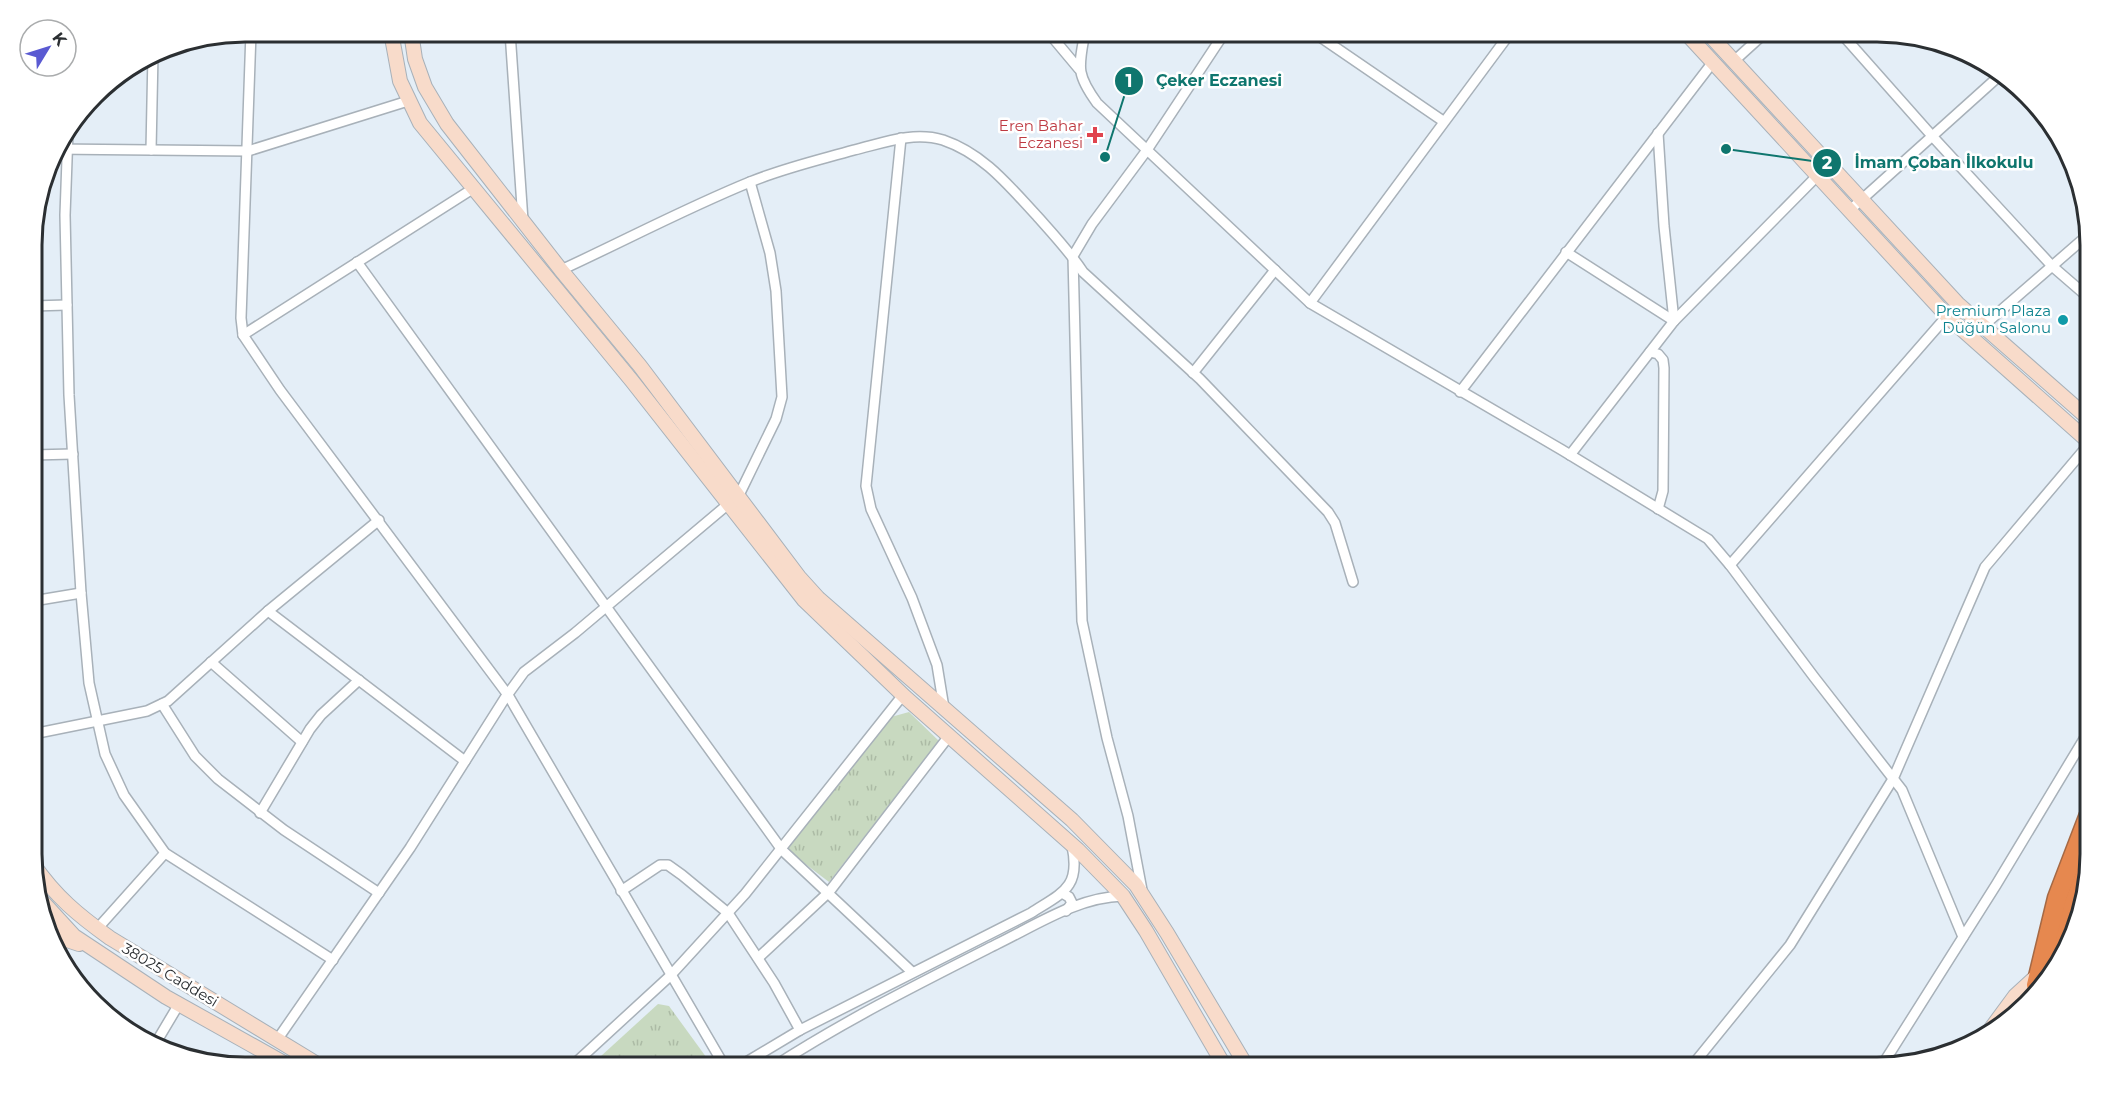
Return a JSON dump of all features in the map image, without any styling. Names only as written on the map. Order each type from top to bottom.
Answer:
[{"type":"highway","points":[[2037,978],[2057,898],[2080,838]]},
{"type":"highway","points":[[2067,926],[2074,903]]},
{"type":"street","points":[[251,42],[241,318],[243,335],[280,390],[507,695],[718,1057]]},
{"type":"street","points":[[393,42],[400,81],[408,102],[420,123],[632,381],[818,598],[1072,820],[1108,856],[1142,895],[1241,1057]]},
{"type":"street","points":[[412,42],[415,59],[435,106],[523,222],[640,366],[804,600],[903,694],[1072,844],[1123,896],[1219,1057]]},
{"type":"street","points":[[511,42],[523,222]]},
{"type":"street","points":[[1056,42],[1079,69],[1087,90],[1097,103],[1310,303],[1570,455],[1708,539],[1902,790],[1963,937]]},
{"type":"street","points":[[1079,69],[1083,42]]},
{"type":"street","points":[[1142,895],[1128,816],[1107,738],[1082,621],[1073,256],[1092,224],[1147,150],[1218,42]]},
{"type":"street","points":[[1327,42],[1443,122]]},
{"type":"street","points":[[1310,303],[1503,42]]},
{"type":"street","points":[[1694,42],[1947,316],[2080,435]]},
{"type":"street","points":[[1716,42],[1958,304],[2080,410]]},
{"type":"street","points":[[1734,61],[1756,42]]},
{"type":"street","points":[[1849,42],[2052,266],[2080,290]]},
{"type":"street","points":[[1460,392],[1713,62]]},
{"type":"street","points":[[151,150],[153,64]]},
{"type":"street","points":[[1850,210],[1995,80]]},
{"type":"street","points":[[333,960],[165,853],[124,795],[105,754],[89,684],[81,593],[67,305],[65,215],[67,149],[248,152],[408,102]]},
{"type":"street","points":[[1658,133],[1664,226],[1674,321]]},
{"type":"street","points":[[561,270],[750,182],[786,169],[901,138],[925,136],[942,140],[964,149],[1000,175],[1073,256],[1083,272],[1193,373],[1328,512],[1335,523],[1353,582]]},
{"type":"street","points":[[901,138],[866,486],[871,509],[912,598],[937,665],[944,708]]},
{"type":"street","points":[[1570,455],[1674,321],[1818,175]]},
{"type":"street","points":[[277,1040],[410,848],[524,672],[733,500],[776,418],[782,397],[776,291],[770,253],[750,182]]},
{"type":"street","points":[[243,335],[474,188]]},
{"type":"street","points":[[1983,326],[2080,242]]},
{"type":"street","points":[[1566,252],[1674,321]]},
{"type":"street","points":[[357,262],[782,850],[912,972]]},
{"type":"street","points":[[1193,373],[1275,270]]},
{"type":"street","points":[[42,306],[67,305]]},
{"type":"street","points":[[1730,565],[1947,316]]},
{"type":"street","points":[[1650,352],[1658,354],[1663,360],[1664,369],[1663,490],[1658,509]]},
{"type":"street","points":[[42,455],[73,454]]},
{"type":"street","points":[[1699,1057],[1790,945],[1893,778],[1985,567],[2080,454]]},
{"type":"street","points":[[42,732],[147,711],[168,701],[268,611],[378,520]]},
{"type":"street","points":[[42,600],[81,593]]},
{"type":"street","points":[[268,611],[465,761]]},
{"type":"street","points":[[211,662],[302,742]]},
{"type":"street","points":[[260,813],[302,742],[321,715],[359,680]]},
{"type":"street","points":[[582,1057],[670,976],[728,913],[782,850],[903,694]]},
{"type":"street","points":[[162,704],[195,756],[218,779],[260,813],[379,893]]},
{"type":"street","points":[[758,958],[829,892],[950,736]]},
{"type":"street","points":[[1887,1057],[2080,745]]},
{"type":"street","points":[[755,1057],[800,1030],[1031,913],[1062,893],[1072,880],[1075,866],[1072,844]]},
{"type":"street","points":[[97,929],[165,853]]},
{"type":"street","points":[[621,891],[652,869],[660,865],[669,865],[728,913],[758,958],[800,1030]]},
{"type":"street","name":"38025 Caddesi","points":[[44,879],[51,889],[97,929],[304,1057]]},
{"type":"street","points":[[1062,893],[1069,897],[1072,903],[1064,912]]},
{"type":"street","points":[[790,1057],[872,1007],[1064,912],[1092,900],[1107,896],[1123,896]]},
{"type":"street","name":"38025 Caddesi","points":[[50,910],[74,936],[94,950],[179,1004],[272,1057]]},
{"type":"street","points":[[60,937],[94,950]]},
{"type":"street","points":[[2002,1014],[2015,996],[2035,981]]},
{"type":"street","points":[[159,1038],[179,1004]]},
{"type":"green space","points":[[909,712],[939,741],[829,882],[787,850],[891,717]]},
{"type":"green space","points":[[658,1004],[669,1006],[706,1057],[600,1057]]},
{"type":"place","name":"Eren Bahar Eczanesi","points":[[1095,135]]},
{"type":"place","name":"İmam Çoban İlkokulu","points":[[1726,149]]},
{"type":"place","name":"Çeker Eczanesi","points":[[1105,157]]},
{"type":"place","name":"Premium Plaza Düğün Salonu","points":[[2063,320]]}]
